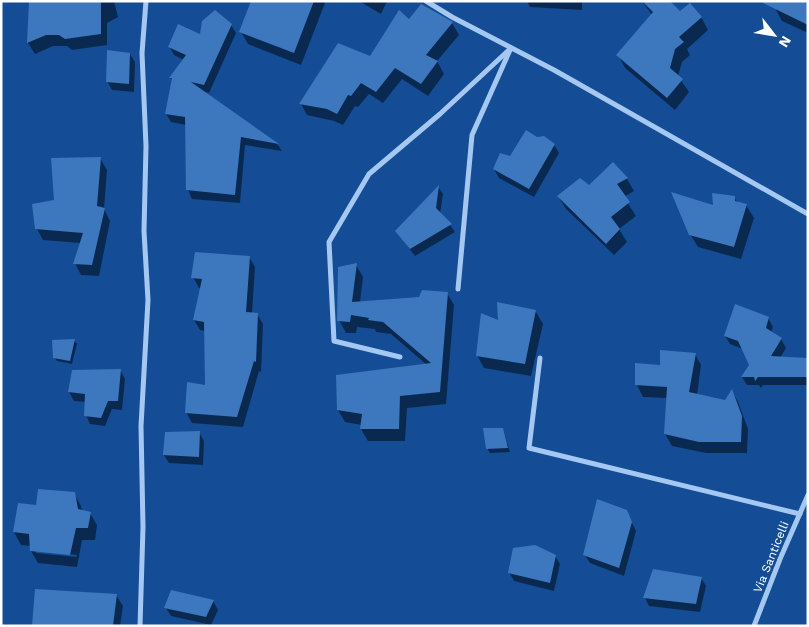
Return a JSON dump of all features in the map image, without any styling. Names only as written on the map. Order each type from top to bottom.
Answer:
[{"type":"street","points":[[140,626],[143,527],[141,426],[148,300],[144,232],[146,146],[142,53],[146,1]]},
{"type":"street","points":[[426,1],[735,171],[808,214]]},
{"type":"street","points":[[458,290],[472,135],[511,48]]},
{"type":"street","points":[[400,357],[334,341],[330,242],[369,174],[440,114],[511,48]]},
{"type":"street","points":[[540,358],[529,448],[800,514]]},
{"type":"street","name":"Via Santicelli","points":[[754,626],[808,495]]},
{"type":"building","points":[[29,1],[101,1],[101,34],[65,39],[59,35],[46,35],[27,43]]},
{"type":"building","points":[[251,1],[314,1],[294,53],[239,32]]},
{"type":"building","points":[[642,1],[670,1],[680,11],[690,3],[702,17],[679,37],[684,42],[675,49],[670,68],[683,79],[667,98],[616,55],[653,12]]},
{"type":"building","points":[[759,1],[808,1],[808,25]]},
{"type":"building","points":[[421,4],[453,22],[426,55],[438,61],[421,84],[395,68],[376,92],[361,83],[351,96],[348,95],[337,114],[327,109],[299,104],[338,43],[370,56],[399,10],[409,19]]},
{"type":"building","points":[[215,10],[232,24],[204,85],[191,82],[279,144],[241,137],[235,195],[186,190],[185,117],[165,114],[172,78],[169,78],[186,55],[168,47],[178,24],[200,34],[202,21]]},
{"type":"building","points":[[107,50],[130,53],[129,84],[106,82]]},
{"type":"building","points":[[526,130],[537,137],[544,136],[555,144],[529,189],[493,169],[500,153],[510,156]]},
{"type":"building","points":[[101,157],[97,206],[105,208],[92,265],[73,264],[83,233],[35,229],[32,204],[54,200],[51,158]]},
{"type":"building","points":[[613,162],[628,178],[617,184],[630,202],[611,217],[620,229],[606,244],[557,196],[580,178],[589,185]]},
{"type":"building","points":[[439,185],[436,208],[452,224],[410,249],[395,231]]},
{"type":"building","points":[[671,192],[713,205],[712,193],[735,196],[735,201],[747,204],[734,247],[689,235]]},
{"type":"building","points":[[195,252],[250,256],[246,312],[258,313],[256,362],[254,361],[237,417],[185,413],[187,382],[205,385],[204,322],[193,320],[202,279],[191,278]]},
{"type":"building","points":[[357,263],[352,302],[419,297],[422,290],[448,292],[440,392],[400,396],[399,429],[360,429],[362,414],[337,410],[336,375],[431,363],[383,322],[351,315],[350,322],[337,321],[338,267]]},
{"type":"building","points":[[497,302],[536,310],[525,364],[476,356],[481,313],[498,320]]},
{"type":"building","points":[[735,304],[769,317],[766,328],[782,338],[771,356],[808,358],[808,377],[758,377],[755,381],[754,377],[741,377],[749,365],[738,341],[724,336]]},
{"type":"building","points":[[75,339],[70,361],[53,358],[52,340]]},
{"type":"building","points":[[660,350],[696,353],[689,392],[725,400],[732,389],[742,416],[741,442],[699,442],[664,434],[667,387],[635,385],[635,363],[660,365]]},
{"type":"building","points":[[121,369],[118,401],[108,401],[101,418],[84,416],[85,394],[68,392],[72,370]]},
{"type":"building","points":[[483,428],[503,428],[508,448],[486,449]]},
{"type":"building","points":[[200,431],[199,457],[163,455],[165,432]]},
{"type":"building","points":[[38,489],[75,492],[78,509],[91,512],[88,528],[76,528],[70,555],[30,551],[29,534],[13,532],[18,503],[36,505]]},
{"type":"building","points":[[597,499],[627,510],[632,522],[619,568],[583,555]]},
{"type":"building","points":[[535,545],[556,555],[550,583],[508,573],[513,548]]},
{"type":"building","points":[[653,569],[702,577],[696,604],[643,598]]},
{"type":"building","points":[[35,589],[117,594],[113,626],[32,626]]},
{"type":"building","points":[[171,590],[214,600],[206,617],[164,608]]}]
